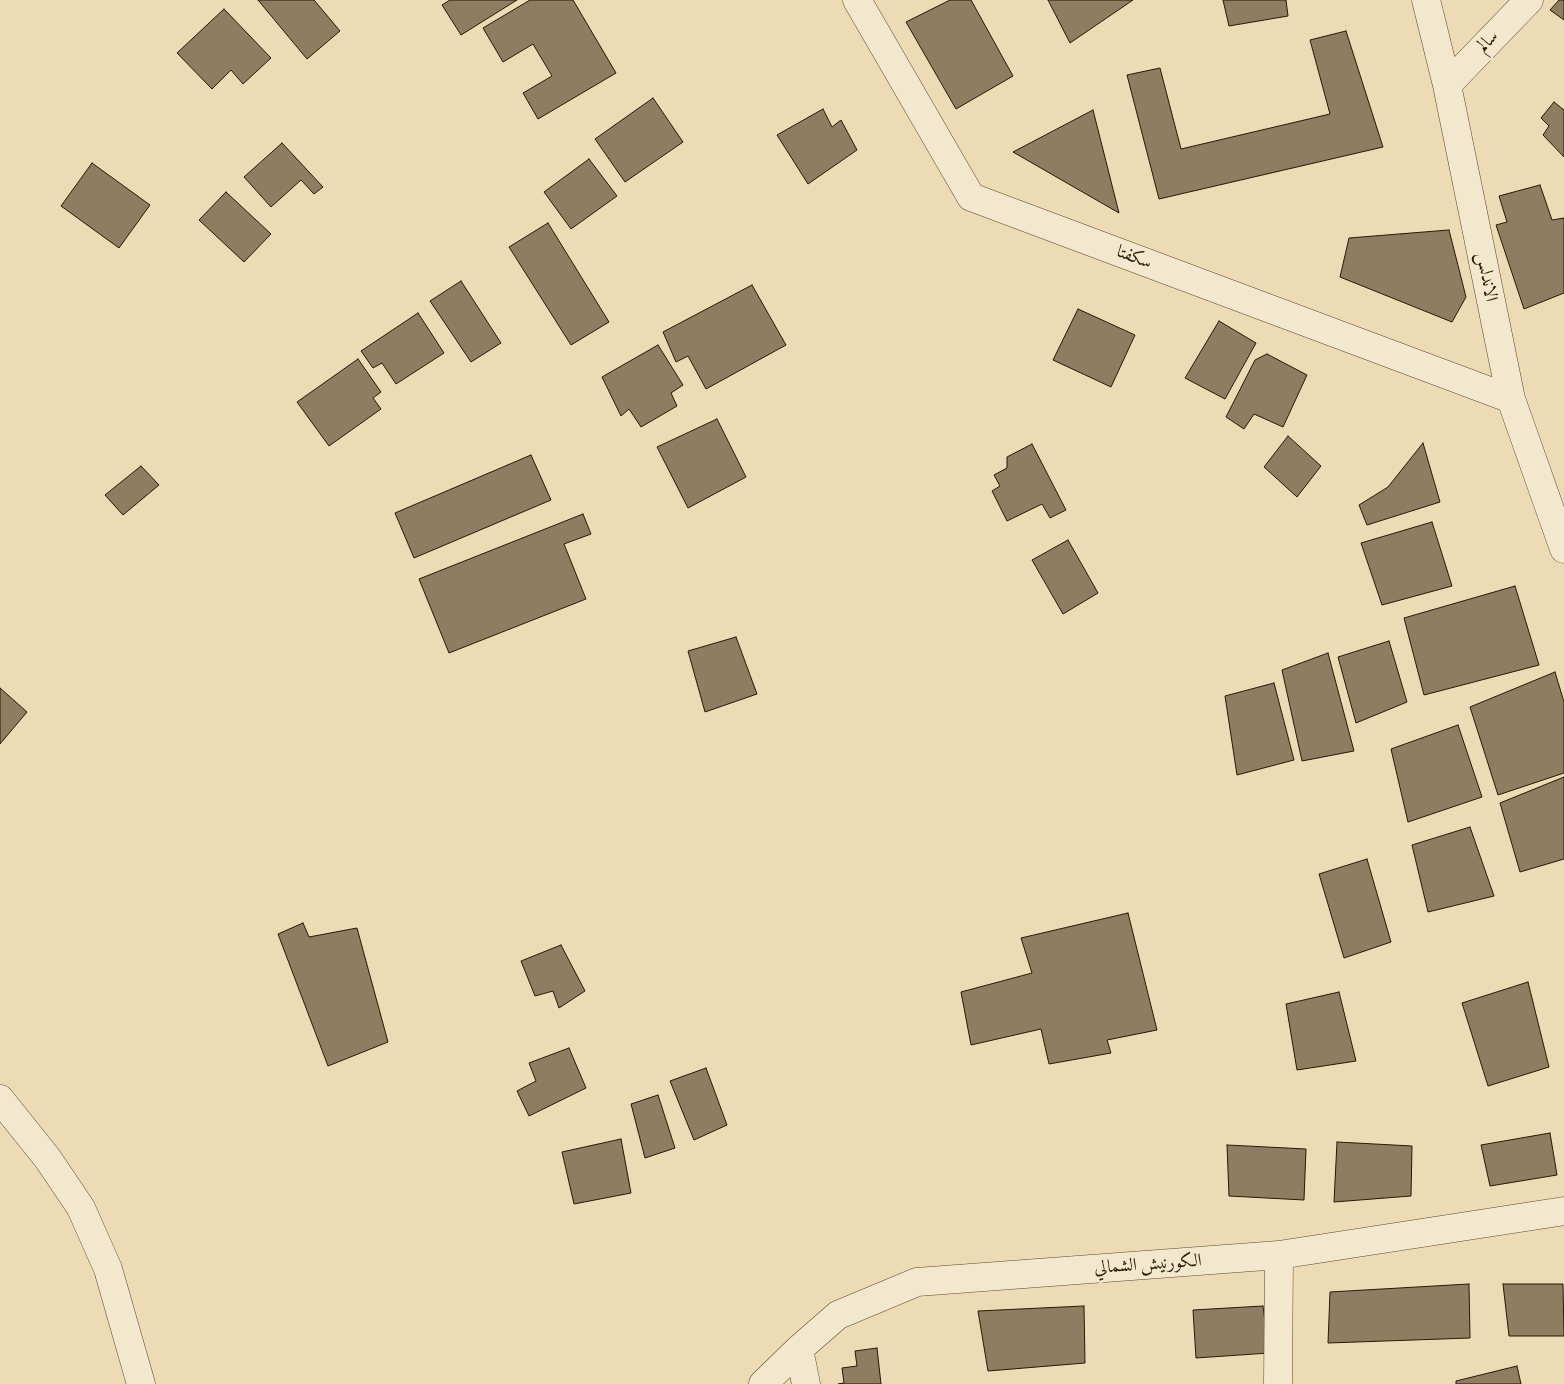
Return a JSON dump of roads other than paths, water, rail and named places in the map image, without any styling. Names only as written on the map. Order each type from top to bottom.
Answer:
[{"type":"street","name":"سكفتا","points":[[857,0],[971,197],[1511,399]]},
{"type":"street","name":"الاندلس","points":[[1426,0],[1447,85],[1511,399],[1564,549]]},
{"type":"street","name":"سالم","points":[[1447,85],[1529,0]]},
{"type":"street","points":[[0,1099],[48,1159],[81,1208],[108,1268],[141,1384]]},
{"type":"street","name":"الكورنيش الشمالي","points":[[763,1384],[799,1348],[838,1315],[917,1282],[1279,1255],[1564,1211]]},
{"type":"street","points":[[1278,1384],[1279,1255]]},
{"type":"street","points":[[799,1348],[806,1384]]}]
